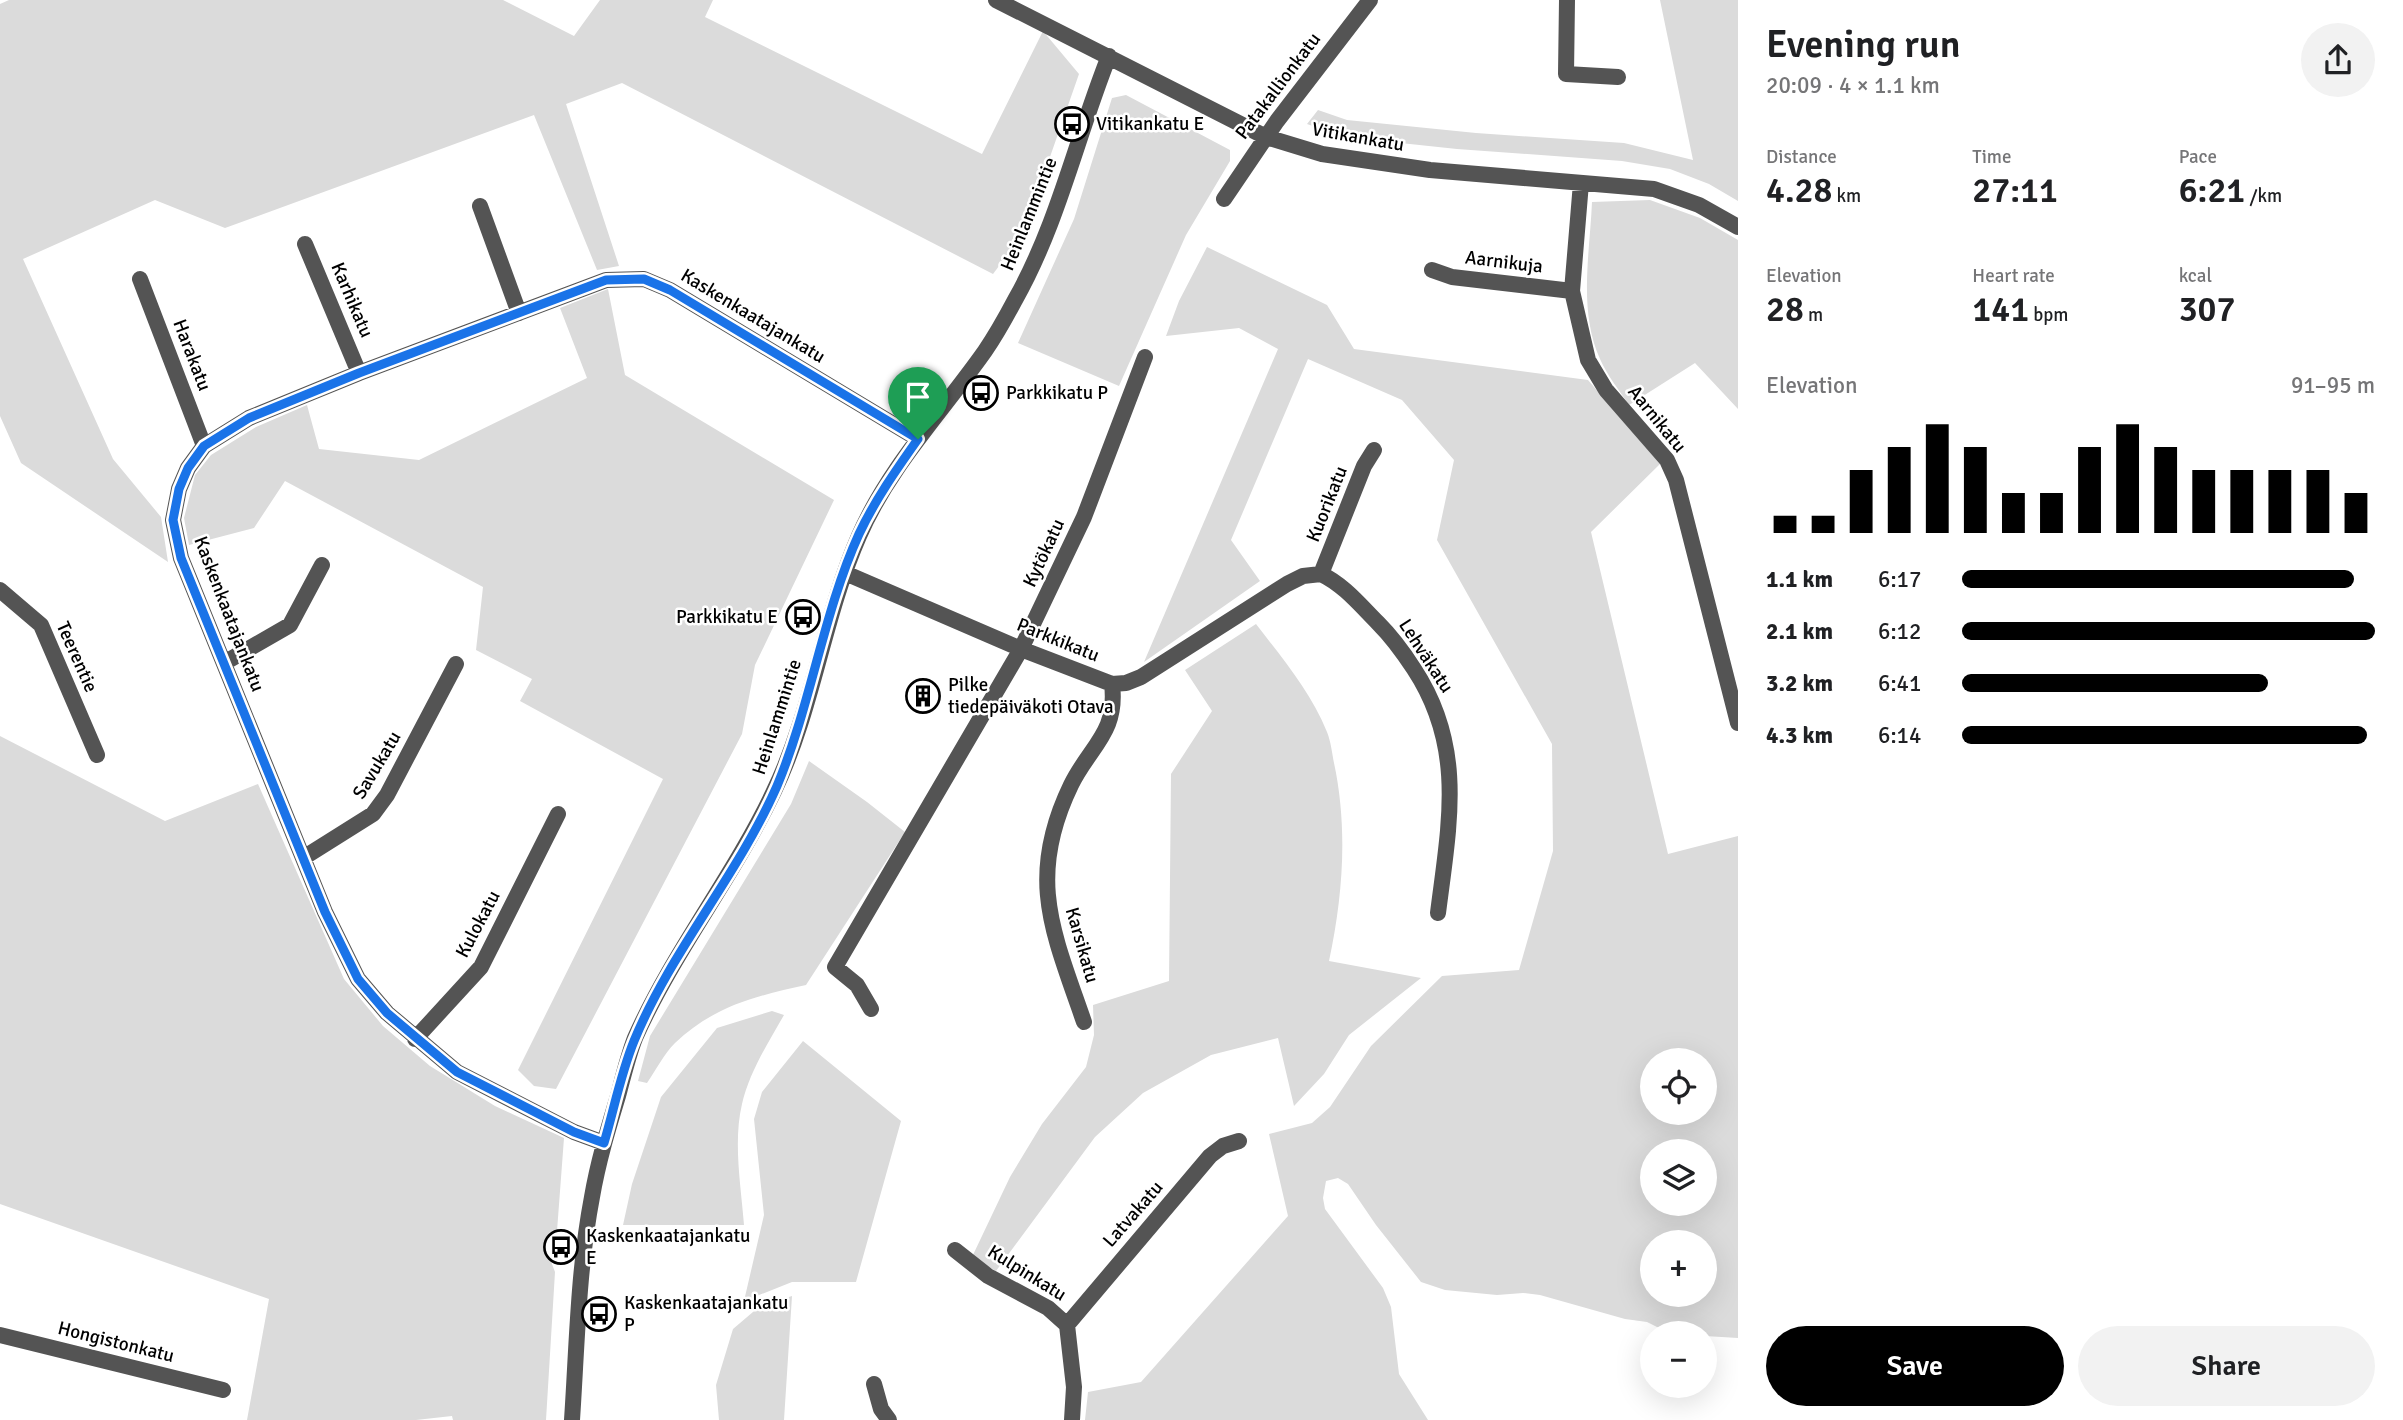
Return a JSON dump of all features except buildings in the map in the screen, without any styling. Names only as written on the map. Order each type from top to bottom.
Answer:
[{"type":"street","name":"Vitikankatu","points":[[996,0],[1266,137],[1322,154],[1417,168],[1654,189],[1699,205],[1738,227]]},
{"type":"street","name":"Patakallionkatu","points":[[1224,199],[1266,137],[1370,0]]},
{"type":"street","points":[[1567,0],[1566,75],[1618,77]]},
{"type":"street","name":"Heinlammintie","points":[[572,1420],[583,1257],[592,1197],[604,1143],[634,1041],[664,982],[760,821],[776,788],[791,750],[845,573],[874,505],[918,439],[987,348],[1018,296],[1061,192],[1110,56]]},
{"type":"street","name":"Aarnikatu","points":[[1581,183],[1573,291],[1588,360],[1606,390],[1667,460],[1676,480],[1738,723]]},
{"type":"street","points":[[480,206],[519,313]]},
{"type":"street","name":"Karhikatu","points":[[305,244],[359,373]]},
{"type":"street","name":"Aarnikuja","points":[[1432,270],[1452,276],[1573,291]]},
{"type":"street","name":"Harakatu","points":[[140,279],[204,446]]},
{"type":"street","name":"Kaskenkaatajankatu","points":[[604,1143],[574,1132],[457,1072],[387,1013],[358,979],[325,912],[181,558],[173,520],[179,489],[188,468],[204,446],[249,418],[359,373],[606,280],[644,279],[670,290],[918,439]]},
{"type":"street","name":"Kytökatu","points":[[871,1009],[857,985],[835,967],[1021,649],[1084,517],[1145,357]]},
{"type":"street","name":"Kuorikatu","points":[[1321,574],[1364,466],[1374,450]]},
{"type":"street","points":[[224,663],[290,625],[322,565]]},
{"type":"street","name":"Parkkikatu","points":[[845,573],[1021,649],[1112,684],[1126,683],[1141,677],[1287,583],[1303,576],[1321,574]]},
{"type":"street","name":"Lehväkatu","points":[[1321,574],[1338,582],[1393,638],[1423,683],[1435,707],[1448,754],[1451,779],[1451,809],[1438,913]]},
{"type":"street","name":"Teerentie","points":[[0,590],[41,625],[97,755]]},
{"type":"street","name":"Savukatu","points":[[303,858],[373,814],[387,795],[456,664]]},
{"type":"street","name":"Karsikatu","points":[[1084,1022],[1052,929],[1047,899],[1047,860],[1056,824],[1072,784],[1112,719],[1112,684]]},
{"type":"street","name":"Kulokatu","points":[[415,1039],[481,967],[558,814]]},
{"type":"street","name":"Latvakatu","points":[[1067,1325],[1210,1156],[1223,1146],[1239,1141]]},
{"type":"street","name":"Kulpinkatu","points":[[955,1250],[988,1276],[1048,1308],[1067,1325],[1073,1387],[1072,1420]]},
{"type":"street","name":"Hongistonkatu","points":[[0,1335],[223,1390]]},
{"type":"street","points":[[874,1384],[881,1409],[889,1420]]},
{"type":"shaded area","points":[[9,0],[503,0],[574,36],[600,0],[713,0],[705,17],[982,154],[1043,31],[1079,74],[1023,234],[993,274],[622,83],[566,104],[619,266],[597,270],[534,115],[225,228],[155,200],[23,259],[113,459],[161,517],[168,562],[21,463],[0,416],[0,4]]},
{"type":"shaded area","points":[[1660,0],[1738,0],[1738,201],[1709,184],[1670,169],[1622,161],[1457,149],[1344,137],[1307,124],[1318,110],[1347,120],[1476,133],[1624,143],[1693,160]]},
{"type":"shaded area","points":[[1126,95],[1230,150],[1230,161],[1186,235],[1119,386],[1018,343],[1074,219],[1112,98]]},
{"type":"shaded area","points":[[1650,200],[1700,218],[1738,240],[1738,409],[1695,363],[1629,405],[1600,359],[1593,341],[1587,301],[1592,202]]},
{"type":"shaded area","points":[[1207,247],[1327,305],[1354,349],[1588,380],[1660,464],[1591,532],[1668,854],[1738,836],[1738,1338],[1717,1337],[1717,1321],[1640,1321],[1540,1295],[1497,1295],[1445,1290],[1421,1282],[1348,1184],[1338,1178],[1326,1181],[1323,1198],[1325,1209],[1383,1288],[1391,1307],[1399,1374],[1428,1420],[1085,1420],[1088,1392],[1141,1382],[1288,1216],[1269,1134],[1312,1123],[1330,1107],[1371,1046],[1442,976],[1519,970],[1553,851],[1552,744],[1437,540],[1454,460],[1402,400],[1308,359],[1231,540],[1260,581],[1144,662],[1278,349],[1239,328],[1166,336],[1179,301]]},
{"type":"shaded area","points":[[608,289],[625,375],[834,500],[755,665],[742,734],[556,1089],[534,1086],[518,1070],[663,779],[520,701],[532,679],[476,650],[483,587],[285,481],[254,528],[189,545],[184,518],[195,475],[211,455],[256,427],[307,405],[319,449],[419,460],[587,378],[560,308]]},
{"type":"shaded area","points":[[1256,624],[1304,689],[1320,717],[1330,744],[1341,812],[1342,862],[1338,912],[1329,961],[1421,978],[1349,1035],[1324,1074],[1294,1106],[1278,1038],[1211,1055],[1143,1093],[1095,1137],[996,1271],[972,1257],[1010,1177],[1042,1124],[1086,1067],[1094,1035],[1093,1005],[1169,981],[1171,774],[1212,711],[1185,670]]},
{"type":"shaded area","points":[[0,736],[165,821],[258,784],[344,979],[383,1026],[430,1066],[495,1106],[564,1138],[557,1231],[549,1256],[555,1272],[546,1420],[453,1420],[452,1416],[416,1420],[247,1420],[269,1299],[0,1204]]},
{"type":"shaded area","points":[[809,761],[905,832],[806,985],[753,998],[720,1011],[675,1043],[647,1083],[638,1081],[650,1036],[791,804]]},
{"type":"shaded area","points":[[772,1011],[784,1015],[754,1070],[745,1092],[739,1119],[738,1164],[744,1225],[623,1225],[632,1184],[661,1097],[717,1028]]},
{"type":"shaded area","points":[[803,1041],[901,1121],[856,1282],[792,1282],[744,1301],[764,1215],[754,1119],[762,1092]]},
{"type":"shaded area","points":[[792,1296],[784,1420],[719,1420],[716,1385],[733,1329],[760,1306]]},
{"type":"place","name":"Vitikankatu E","points":[[1072,124]]},
{"type":"place","name":"Parkkikatu P","points":[[981,393]]},
{"type":"place","name":"Parkkikatu E","points":[[803,617]]},
{"type":"place","name":"Pilke tiedepäiväkoti Otava","points":[[923,696]]},
{"type":"place","name":"Kaskenkaatajankatu E","points":[[561,1247]]},
{"type":"place","name":"Kaskenkaatajankatu P","points":[[599,1314]]},
{"type":"route","points":[[644,279],[670,290],[918,439],[874,505],[859,535],[791,750],[776,788],[760,821],[664,982],[634,1041],[604,1143],[574,1132],[457,1072],[387,1013],[358,979],[325,912],[202,611],[181,558],[173,520],[179,489],[188,468],[204,446],[249,418],[359,373],[606,280],[644,279]]}]
